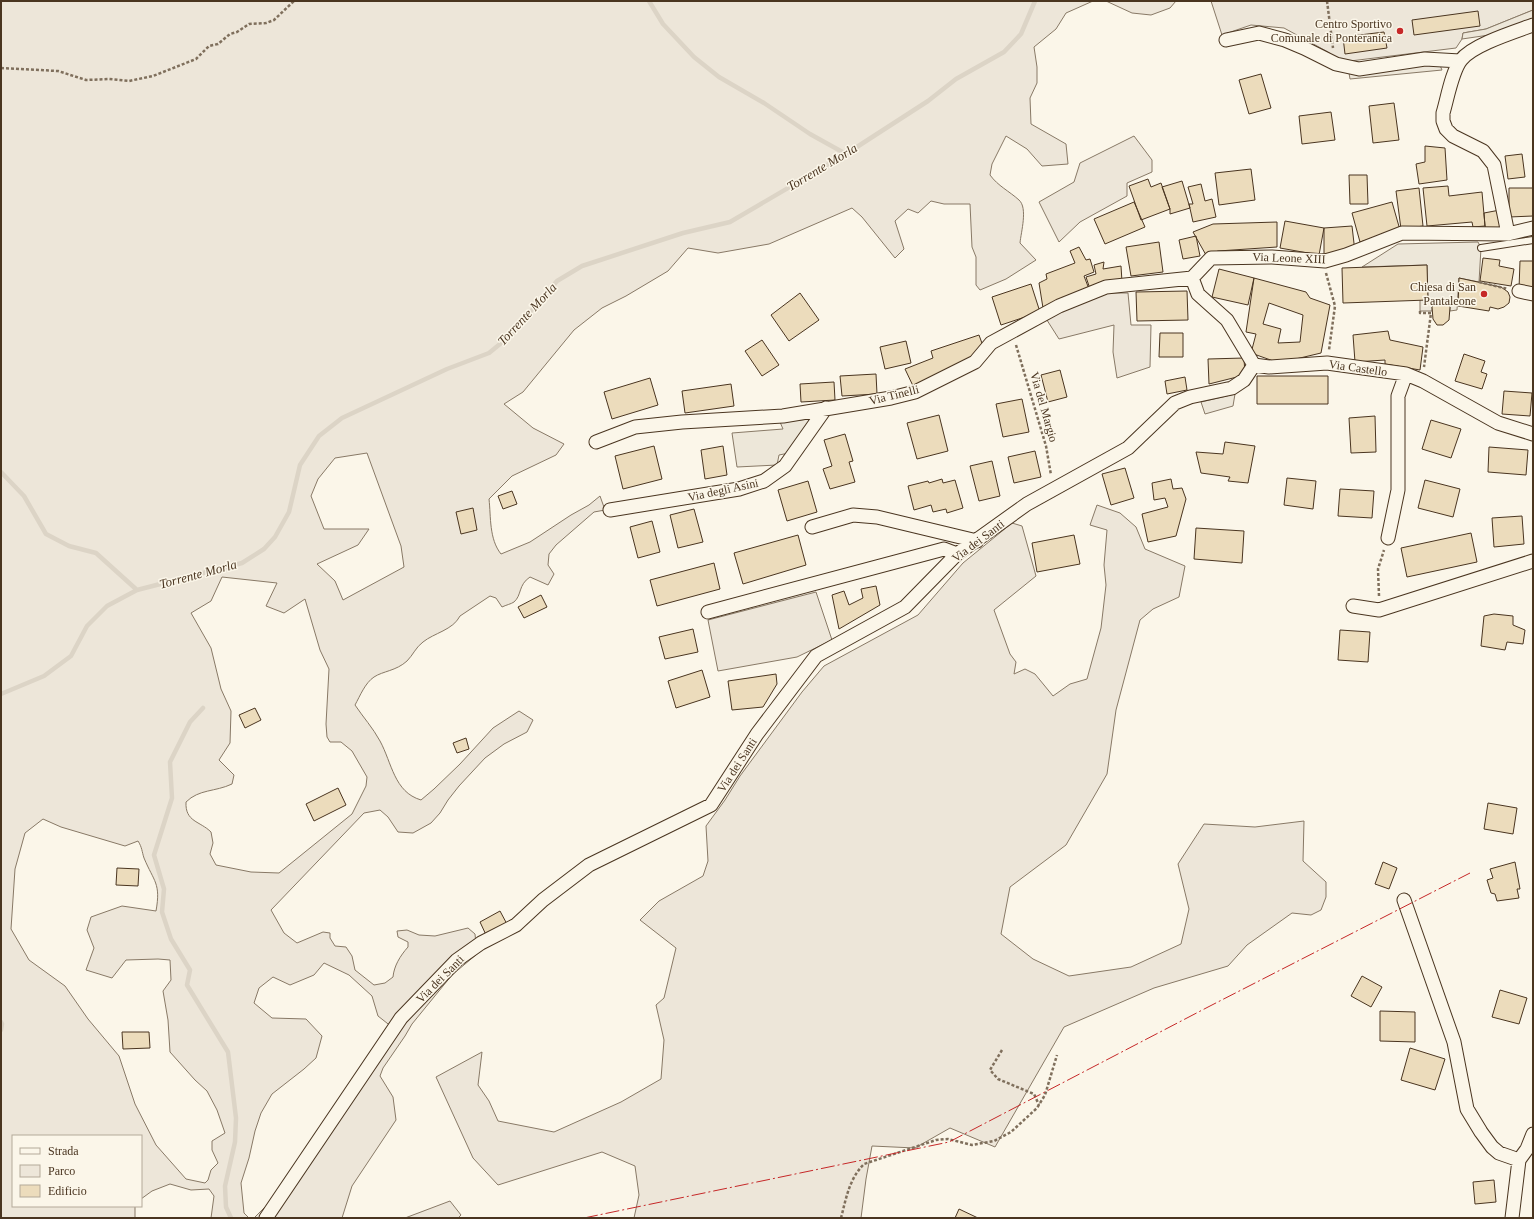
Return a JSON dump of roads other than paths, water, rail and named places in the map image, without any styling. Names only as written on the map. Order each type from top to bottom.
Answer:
[{"type":"street","points":[[1508,234],[1494,164],[1483,151],[1453,136],[1446,129],[1442,121],[1455,71],[1460,61],[1474,49],[1533,25]]},
{"type":"street","points":[[1226,40],[1259,33],[1285,40],[1336,64],[1359,69],[1425,59],[1460,61]]},
{"type":"street","name":"Via Leone XIII","points":[[1192,278],[1211,258],[1272,256],[1325,261],[1346,255],[1402,233],[1508,234],[1533,228]]},
{"type":"street","points":[[1192,278],[1198,294],[1227,320],[1254,365]]},
{"type":"street","name":"Via Tinelli","points":[[596,442],[635,427],[682,422],[783,416],[891,398],[915,392],[975,362],[991,343],[1059,306],[1106,287],[1192,278]]},
{"type":"street","points":[[1519,291],[1533,294]]},
{"type":"street","name":"Via Castello","points":[[1254,365],[1269,367],[1327,363],[1406,374],[1423,381],[1498,423],[1533,434]]},
{"type":"street","name":"Via dei Santi","points":[[266,1218],[401,1018],[457,960],[481,943],[516,925],[543,900],[589,865],[711,805],[757,734],[816,656],[905,607],[957,554],[1027,504],[1128,448],[1175,403],[1190,397],[1232,388],[1244,380],[1254,365]]},
{"type":"street","points":[[1388,538],[1398,490],[1398,396],[1406,374]]},
{"type":"street","name":"Via degli Asini","points":[[610,510],[739,489],[764,481],[785,466],[826,408]]},
{"type":"street","points":[[812,527],[853,515],[876,517],[977,540]]},
{"type":"street","points":[[708,612],[944,549],[957,554]]},
{"type":"street","points":[[1353,606],[1379,610],[1533,562]]},
{"type":"street","points":[[1404,900],[1454,1042],[1467,1110],[1480,1132],[1499,1153],[1519,1160]]},
{"type":"street","points":[[1512,1218],[1519,1160],[1527,1149],[1533,1134]]},
{"type":"lane","points":[[1481,248],[1533,240]]},
{"type":"waterway","points":[[649,1],[663,24],[694,57],[719,77],[764,103],[810,134],[846,154]]},
{"type":"waterway","name":"Torrente Morla","points":[[1,694],[44,676],[71,656],[87,626],[107,606],[137,590],[242,563],[264,549],[275,537],[289,512],[300,465],[319,436],[342,418],[447,369],[489,353],[511,335],[557,281],[582,266],[683,233],[730,222],[846,154],[928,101],[956,79],[1004,52],[1021,34],[1035,1]]},
{"type":"waterway","points":[[1,472],[24,496],[46,534],[69,546],[96,553],[137,590]]},
{"type":"waterway","points":[[203,708],[190,722],[170,762],[172,798],[154,855],[164,889],[162,912],[171,939],[190,970],[187,985],[228,1052],[236,1118],[235,1142],[225,1186],[226,1207],[231,1218]]},
{"type":"waterway","points":[[1,1022],[1,1030]]},
{"type":"place","name":"Centro Sportivo Comunale di Ponteranica","points":[[1400,31]]},
{"type":"place","name":"Chiesa di San Pantaleone","points":[[1484,294]]}]
